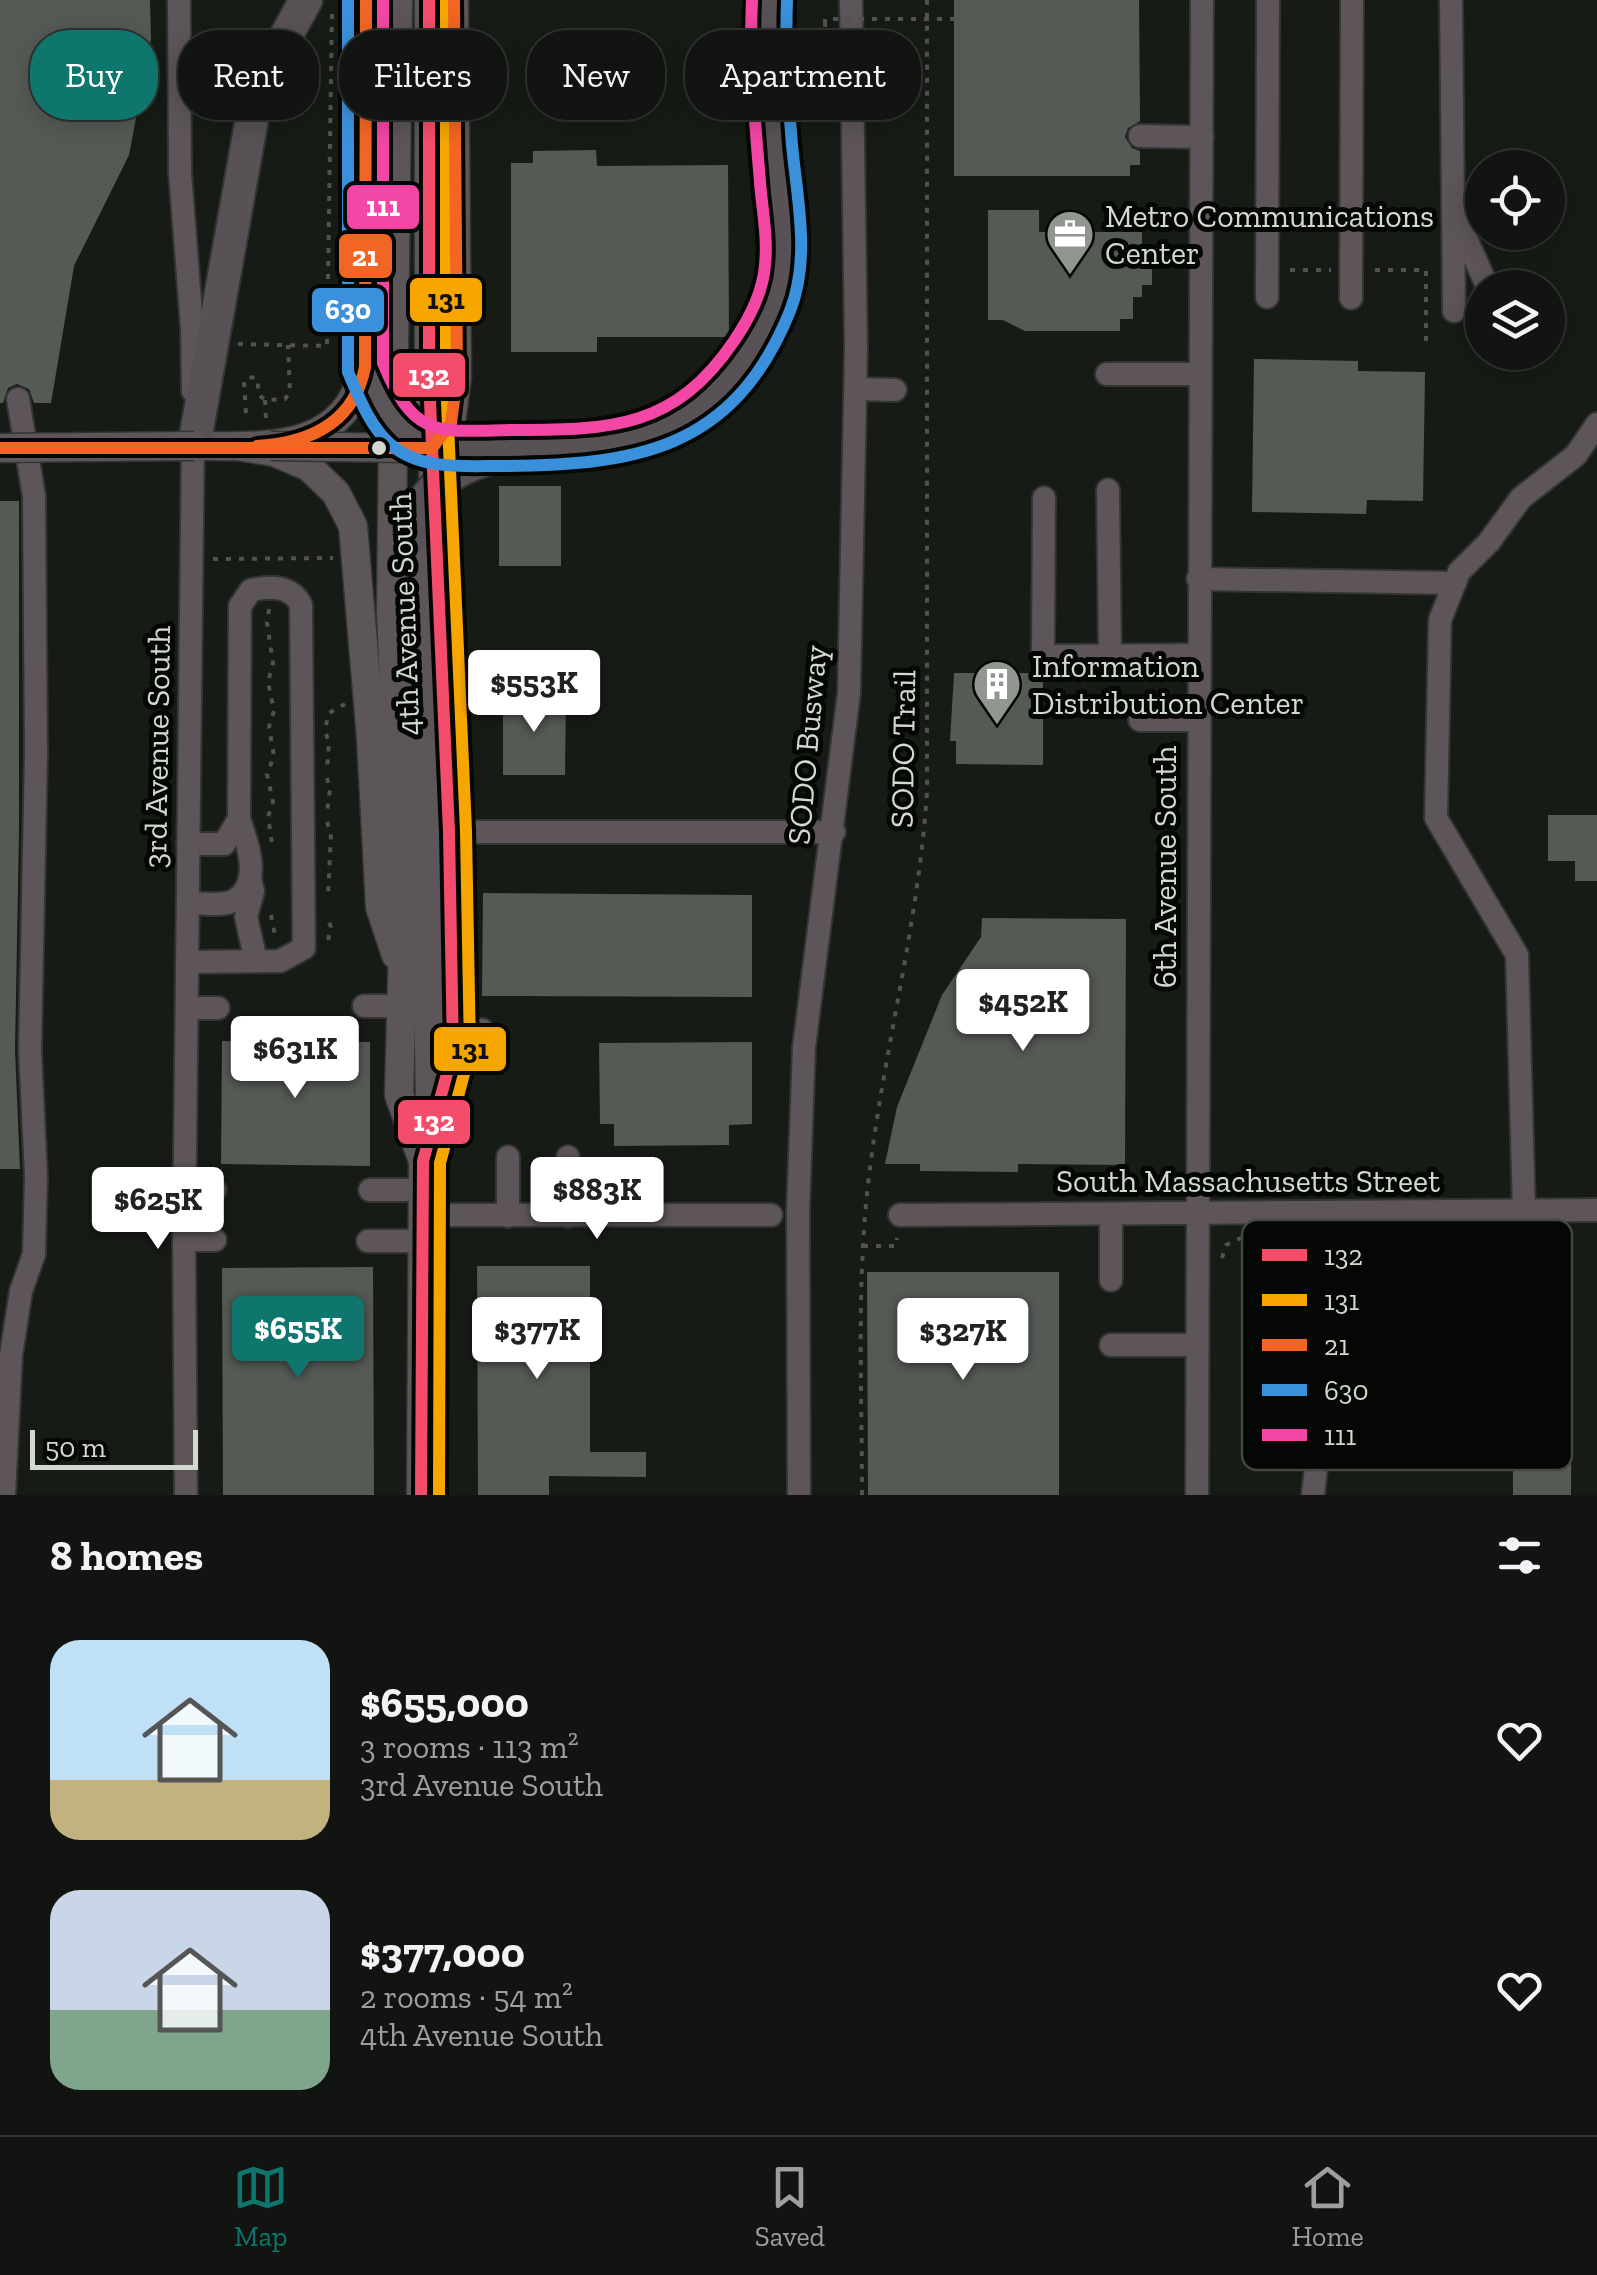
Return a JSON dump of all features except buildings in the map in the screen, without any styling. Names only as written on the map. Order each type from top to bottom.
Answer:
[{"type":"highway","points":[[194,446],[252,118],[275,56],[306,0]]},
{"type":"highway","points":[[417,448],[604,446],[637,439],[676,424],[735,372],[766,324],[783,268],[768,50],[770,0]]},
{"type":"highway","points":[[410,538],[418,510],[443,478],[460,468],[526,448]]},
{"type":"main road","points":[[271,446],[319,431],[342,415],[358,394],[365,367],[366,0]]},
{"type":"main road","name":"4th Avenue South","points":[[398,0],[391,613],[404,905],[399,1095],[423,1202]]},
{"type":"main road","name":"4th Avenue South","points":[[421,1495],[423,1202],[453,1052],[449,832],[429,379],[429,0]]},
{"type":"main road","points":[[0,448],[417,448],[451,423],[458,377],[454,0]]},
{"type":"main road","points":[[365,367],[375,392],[417,448],[410,538],[426,834],[430,1053],[423,1202]]},
{"type":"main road","points":[[237,446],[274,452],[309,467],[336,493],[352,526],[371,738],[380,907],[402,973]]},
{"type":"street","name":"3rd Avenue South","points":[[179,0],[180,172],[193,380],[184,1190],[186,1495]]},
{"type":"street","name":"SODO Busway","points":[[799,1495],[798,1211],[804,1048],[849,693],[856,389],[850,0]]},
{"type":"street","name":"6th Avenue South","points":[[1197,1495],[1202,0]]},
{"type":"street","points":[[1267,297],[1268,0]]},
{"type":"street","points":[[1351,298],[1352,0]]},
{"type":"street","points":[[1451,0],[1454,311]]},
{"type":"street","points":[[1140,136],[1202,138]]},
{"type":"street","points":[[1453,208],[1480,270]]},
{"type":"street","points":[[1107,374],[1198,374]]},
{"type":"street","points":[[856,389],[895,390]]},
{"type":"street","points":[[4,1495],[12,1355],[22,1291],[34,1254],[36,1176],[30,1050],[36,733],[34,496],[18,398]]},
{"type":"street","points":[[1524,1211],[1517,956],[1436,818],[1440,620],[1459,572],[1488,542],[1520,498],[1576,455],[1597,424]]},
{"type":"street","points":[[1108,490],[1110,656]]},
{"type":"street","points":[[1044,498],[1043,656],[1198,655]]},
{"type":"street","points":[[1198,579],[1455,583]]},
{"type":"street","points":[[187,962],[256,961],[280,960],[304,948],[301,605],[282,588],[251,590],[240,606],[240,819],[249,848],[253,891],[246,918],[256,961]]},
{"type":"street","points":[[1140,720],[1198,720]]},
{"type":"street","points":[[188,844],[224,844],[240,819]]},
{"type":"street","points":[[449,832],[834,832]]},
{"type":"street","points":[[188,903],[235,900],[250,880]]},
{"type":"street","points":[[364,1006],[401,1006]]},
{"type":"street","points":[[186,1008],[218,1008]]},
{"type":"street","points":[[453,1030],[482,1030]]},
{"type":"street","points":[[508,1157],[508,1216]]},
{"type":"street","points":[[568,1157],[568,1216]]},
{"type":"street","points":[[184,1190],[215,1190]]},
{"type":"street","points":[[370,1190],[508,1216],[771,1216]]},
{"type":"street","points":[[368,1241],[423,1202]]},
{"type":"street","name":"South Massachusetts Street","points":[[900,1216],[1597,1210]]},
{"type":"street","points":[[1467,1220],[1468,1211]]},
{"type":"street","points":[[1111,1214],[1111,1280]]},
{"type":"street","points":[[184,1240],[214,1240]]},
{"type":"street","points":[[0,1280],[22,1291]]},
{"type":"street","points":[[1111,1346],[1197,1345]]},
{"type":"street","points":[[1314,1495],[1317,1470]]},
{"type":"path","points":[[238,344],[327,346],[332,0]]},
{"type":"path","name":"SODO Trail","points":[[862,1495],[863,1246],[870,1168],[914,915],[927,791],[927,0]]},
{"type":"path","points":[[825,30],[825,18],[954,18]]},
{"type":"path","points":[[246,414],[244,382],[248,376],[257,378],[259,395],[266,400],[285,399],[290,392],[288,345]]},
{"type":"path","points":[[213,559],[335,558]]},
{"type":"path","points":[[271,599],[267,623],[274,663],[268,682],[274,711],[269,728],[274,756],[267,774],[274,802],[268,817],[273,850]]},
{"type":"path","points":[[328,943],[331,833],[326,820],[330,789],[326,776],[330,742],[325,730],[330,712],[345,704]]},
{"type":"path","points":[[270,909],[277,944]]},
{"type":"path","points":[[863,1246],[896,1246],[900,1216]]},
{"type":"path","points":[[1222,1269],[1226,1245],[1242,1238],[1242,1227]]},
{"type":"transit line","name":"630","points":[[348,0],[348,372],[370,419],[390,444],[428,462],[471,466],[594,461],[636,454],[674,441],[709,422],[740,395],[767,358],[790,311],[800,270],[799,207],[788,91],[787,1]]},
{"type":"transit line","name":"21","points":[[257,446],[295,440],[327,426],[351,403],[365,367],[366,0]]},
{"type":"transit line","name":"111","points":[[383,0],[383,363],[406,407],[419,419],[432,426],[467,431],[582,428],[639,418],[689,392],[734,341],[758,295],[766,255],[753,91],[752,0]]},
{"type":"transit line","name":"132","points":[[421,1495],[423,1161],[453,1052],[449,832],[429,379],[429,0]]},
{"type":"transit line","name":"131","points":[[439,1495],[440,1163],[470,1052],[466,831],[446,379],[446,0]]},
{"type":"transit line","name":"21","points":[[0,448],[432,448],[451,423],[457,377],[454,0]]},
{"type":"place","name":"Metro Communications Center","points":[[1070,276]]},
{"type":"place","name":"Information Distribution Center","points":[[997,726]]}]
